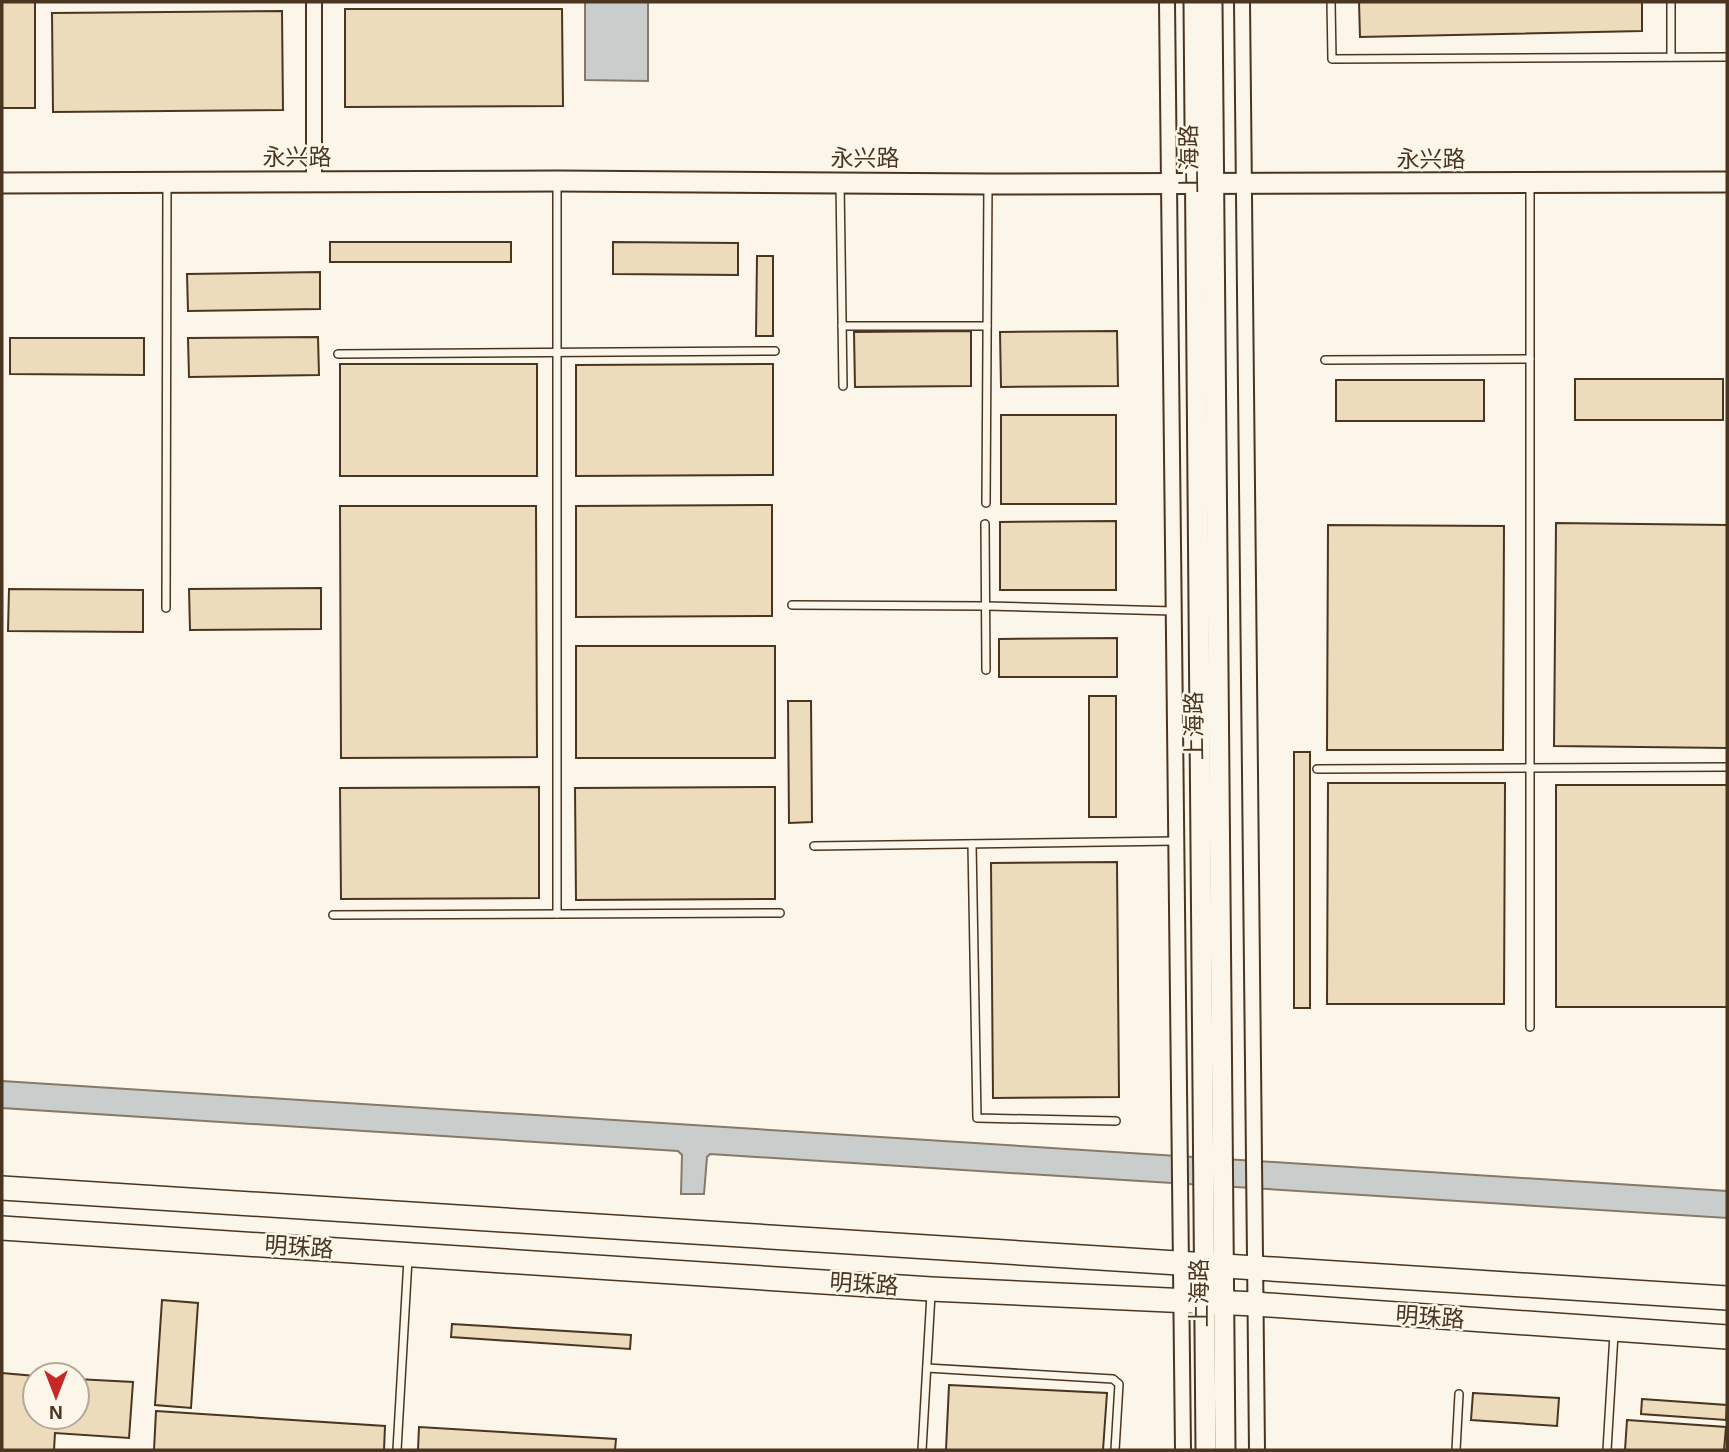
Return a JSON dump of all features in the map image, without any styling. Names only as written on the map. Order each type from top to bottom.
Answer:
[{"type":"main road","name":"上海路","points":[[1194,2],[1205,183]]},
{"type":"main road","name":"上海路","points":[[1212,2],[1205,183],[1202,1264],[1214,1303],[1225,1450]]},
{"type":"main road","name":"永兴路","points":[[2,183],[1727,182]]},
{"type":"main road","name":"明珠路","points":[[2,1188],[1727,1298]]},
{"type":"main road","name":"明珠路","points":[[2,1228],[931,1289],[1255,1304],[1727,1337]]},
{"type":"main road","name":"上海路","points":[[1206,1450],[1214,1303]]},
{"type":"street","points":[[314,2],[314,182]]},
{"type":"street","points":[[1167,2],[1176,841],[1202,1264],[1181,1301],[1183,1450]]},
{"type":"street","points":[[1242,2],[1257,1450]]},
{"type":"lane","points":[[1331,2],[1332,59],[1727,57]]},
{"type":"lane","points":[[1671,2],[1671,57]]},
{"type":"lane","points":[[557,181],[557,914]]},
{"type":"lane","points":[[166,608],[167,183]]},
{"type":"lane","points":[[840,183],[843,386]]},
{"type":"lane","points":[[1530,183],[1530,1027]]},
{"type":"lane","points":[[986,503],[988,184]]},
{"type":"lane","points":[[842,326],[987,326]]},
{"type":"lane","points":[[338,354],[775,351]]},
{"type":"lane","points":[[1325,360],[1530,359]]},
{"type":"lane","points":[[985,524],[986,670]]},
{"type":"lane","points":[[792,605],[1174,611]]},
{"type":"lane","points":[[1317,769],[1727,767]]},
{"type":"lane","points":[[814,846],[1176,841]]},
{"type":"lane","points":[[972,844],[976,1118],[1116,1121]]},
{"type":"lane","points":[[333,915],[780,913]]},
{"type":"lane","points":[[397,1450],[408,1254]]},
{"type":"lane","points":[[922,1450],[931,1289]]},
{"type":"lane","points":[[1606,1450],[1615,1330]]},
{"type":"lane","points":[[926,1368],[1113,1379],[1119,1384],[1115,1450]]},
{"type":"lane","points":[[1456,1450],[1460,1394]]},
{"type":"shaded area","points":[[585,2],[648,2],[648,81],[585,80]]},
{"type":"shaded area","points":[[2,1081],[1727,1191],[1727,1218],[710,1154],[707,1157],[704,1194],[681,1194],[682,1155],[678,1151],[2,1108]]},
{"type":"building","points":[[2,2],[35,2],[35,108],[2,108]]},
{"type":"building","points":[[1359,2],[1642,2],[1642,31],[1360,37]]},
{"type":"building","points":[[345,9],[562,9],[563,106],[345,107]]},
{"type":"building","points":[[282,11],[283,110],[53,112],[52,13]]},
{"type":"building","points":[[330,242],[511,242],[511,262],[330,262]]},
{"type":"building","points":[[613,242],[738,243],[738,275],[613,274]]},
{"type":"building","points":[[757,256],[773,256],[773,336],[756,336]]},
{"type":"building","points":[[320,272],[320,309],[188,311],[187,274]]},
{"type":"building","points":[[971,331],[971,386],[855,387],[854,332]]},
{"type":"building","points":[[1117,331],[1118,386],[1001,387],[1000,332]]},
{"type":"building","points":[[318,337],[319,375],[189,377],[188,338]]},
{"type":"building","points":[[10,338],[144,338],[144,375],[10,374]]},
{"type":"building","points":[[340,364],[537,364],[537,476],[340,476]]},
{"type":"building","points":[[773,364],[773,475],[576,476],[576,365]]},
{"type":"building","points":[[1575,379],[1723,379],[1723,420],[1575,420]]},
{"type":"building","points":[[1336,380],[1484,380],[1484,421],[1336,421]]},
{"type":"building","points":[[1001,415],[1116,415],[1116,504],[1001,504]]},
{"type":"building","points":[[772,505],[772,616],[576,617],[576,506]]},
{"type":"building","points":[[340,506],[536,506],[537,757],[341,758]]},
{"type":"building","points":[[1116,521],[1116,590],[1000,590],[1000,522]]},
{"type":"building","points":[[1556,523],[1727,525],[1727,748],[1554,746]]},
{"type":"building","points":[[1328,525],[1504,526],[1503,750],[1327,750]]},
{"type":"building","points":[[321,588],[321,629],[190,630],[189,589]]},
{"type":"building","points":[[9,589],[143,590],[143,632],[8,631]]},
{"type":"building","points":[[1117,638],[1117,677],[999,677],[999,639]]},
{"type":"building","points":[[576,646],[775,646],[775,758],[576,758]]},
{"type":"building","points":[[1089,696],[1116,696],[1116,817],[1089,817]]},
{"type":"building","points":[[788,701],[811,701],[812,822],[789,823]]},
{"type":"building","points":[[1294,752],[1310,752],[1310,1008],[1294,1008]]},
{"type":"building","points":[[1328,783],[1505,783],[1504,1004],[1327,1004]]},
{"type":"building","points":[[1556,785],[1727,785],[1727,1007],[1556,1007]]},
{"type":"building","points":[[539,787],[539,898],[341,899],[340,788]]},
{"type":"building","points":[[775,787],[775,899],[576,900],[575,788]]},
{"type":"building","points":[[1117,862],[1119,1097],[993,1098],[991,863]]},
{"type":"building","points":[[162,1300],[198,1303],[191,1408],[155,1405]]},
{"type":"building","points":[[452,1324],[631,1335],[630,1349],[451,1337]]},
{"type":"building","points":[[2,1373],[21,1375],[21,1431],[91,1431],[91,1380],[133,1382],[129,1438],[55,1433],[54,1450],[2,1450]]},
{"type":"building","points":[[949,1385],[1107,1393],[1103,1450],[946,1450]]},
{"type":"building","points":[[1473,1393],[1559,1398],[1557,1426],[1471,1420]]},
{"type":"building","points":[[1642,1399],[1727,1405],[1726,1420],[1641,1414]]},
{"type":"building","points":[[156,1411],[385,1426],[384,1450],[154,1450]]},
{"type":"building","points":[[1627,1420],[1726,1427],[1724,1450],[1625,1450]]},
{"type":"building","points":[[419,1427],[616,1439],[615,1450],[418,1450]]}]
